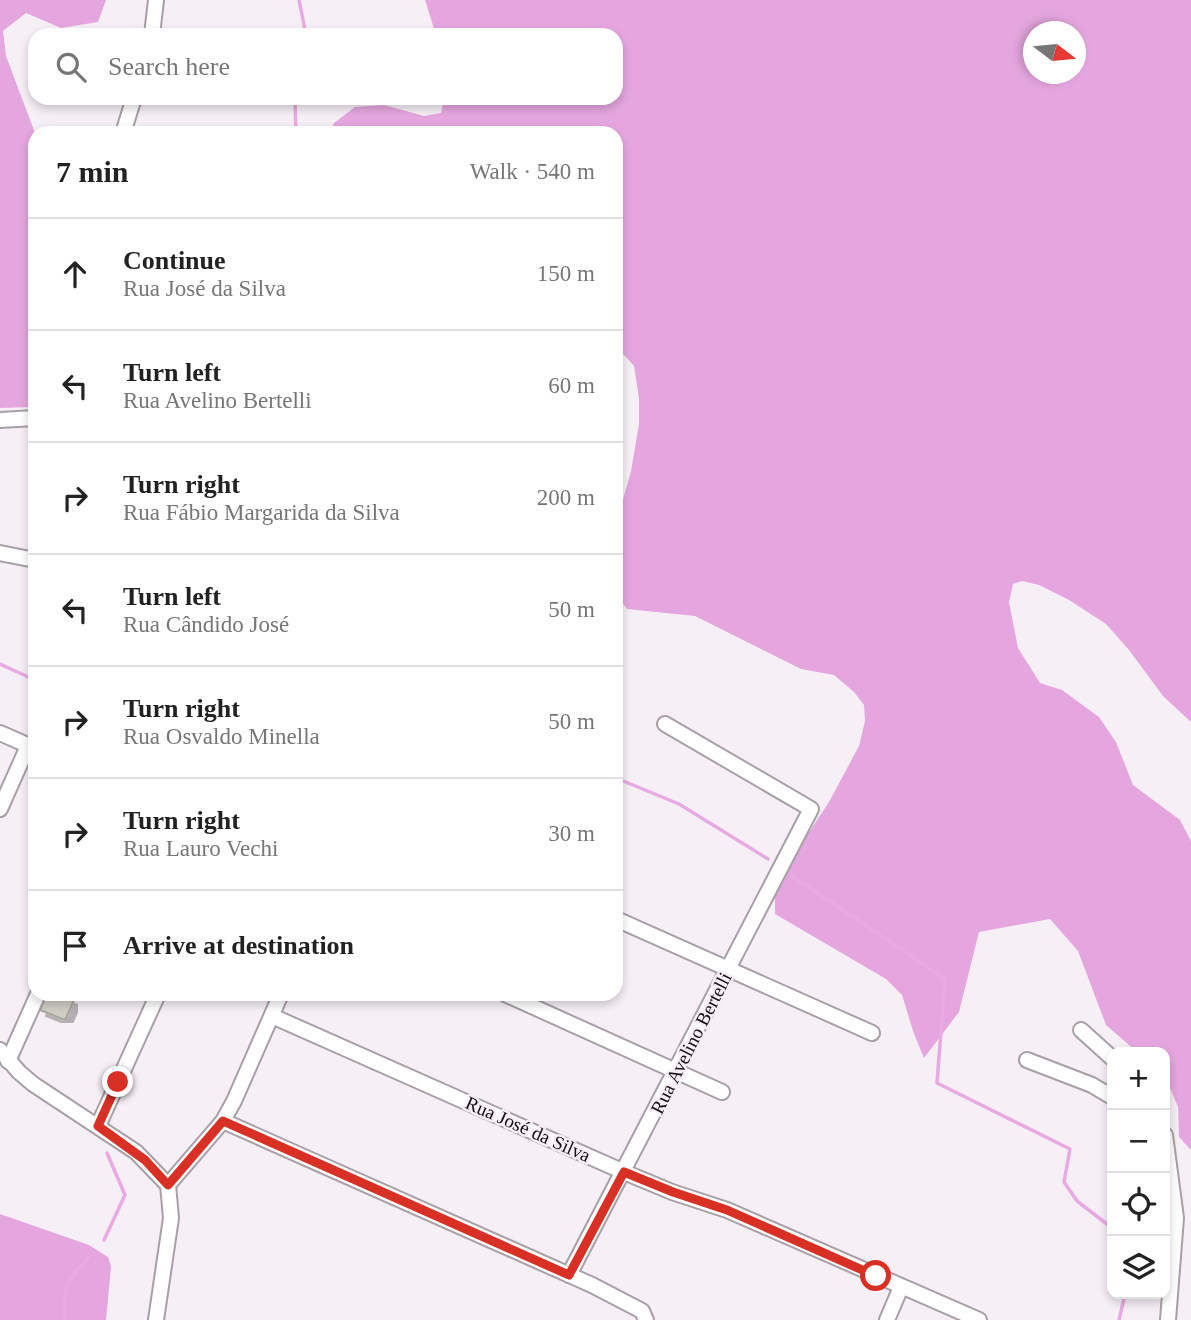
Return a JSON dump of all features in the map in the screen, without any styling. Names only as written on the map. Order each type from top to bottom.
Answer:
[{"type":"street","points":[[153,28],[156,0]]},
{"type":"street","points":[[125,126],[132,105]]},
{"type":"street","points":[[0,420],[28,418]]},
{"type":"street","points":[[0,553],[28,559]]},
{"type":"street","name":"Rua Avelino Bertelli","points":[[569,1275],[677,1072],[811,809],[665,724]]},
{"type":"street","points":[[0,733],[28,745]]},
{"type":"street","points":[[0,809],[28,755]]},
{"type":"street","points":[[623,922],[872,1033]]},
{"type":"street","points":[[34,1001],[4,1056],[48,1096],[98,1126],[145,1160],[168,1185],[171,1218],[156,1320]]},
{"type":"street","points":[[98,1126],[155,1001]]},
{"type":"street","points":[[168,1185],[223,1121],[278,1001]]},
{"type":"street","points":[[520,1001],[722,1092]]},
{"type":"street","name":"Rua José da Silva","points":[[272,1016],[624,1172],[727,1210],[979,1320]]},
{"type":"street","points":[[1081,1030],[1107,1053]]},
{"type":"street","points":[[1027,1060],[1092,1085],[1107,1094]]},
{"type":"street","points":[[223,1121],[569,1275],[642,1311],[646,1320]]},
{"type":"street","points":[[1168,1320],[1176,1233],[1170,1173]]},
{"type":"street","points":[[887,1320],[901,1287]]},
{"type":"shaded area","points":[[0,0],[106,0],[98,22],[61,28],[26,13],[3,31],[6,56],[32,126],[28,126],[28,407],[0,408]]},
{"type":"shaded area","points":[[425,0],[1191,0],[1191,722],[1163,696],[1106,624],[1069,600],[1039,585],[1022,581],[1013,584],[1009,602],[1018,648],[1040,683],[1062,690],[1099,717],[1116,742],[1133,785],[1180,820],[1191,841],[1191,1150],[1179,1137],[1178,1107],[1170,1088],[1170,1047],[1131,1047],[1106,1025],[1078,951],[1050,919],[979,932],[959,1012],[924,1058],[902,995],[886,979],[775,914],[775,897],[807,835],[829,802],[859,746],[865,721],[864,705],[854,692],[834,675],[801,669],[695,616],[627,609],[623,604],[623,500],[639,424],[639,398],[634,366],[623,354],[623,126],[332,126],[355,107],[384,105],[424,116],[441,113],[443,105],[623,105],[623,28],[434,28]]},
{"type":"shaded area","points":[[0,1214],[89,1245],[108,1257],[111,1267],[106,1320],[0,1320]]},
{"type":"building","points":[[44,1001],[74,1001],[65,1020],[40,1010]]},
{"type":"waterway","points":[[299,0],[305,28]]},
{"type":"waterway","points":[[295,105],[296,126]]},
{"type":"waterway","points":[[0,664],[28,677]]},
{"type":"waterway","points":[[623,781],[679,804],[768,859]]},
{"type":"waterway","points":[[791,875],[945,979],[937,1083],[1070,1149],[1064,1182],[1077,1201],[1107,1224]]},
{"type":"waterway","points":[[104,1240],[125,1195],[107,1153]]},
{"type":"waterway","points":[[65,1320],[65,1291],[89,1257]]},
{"type":"waterway","points":[[1119,1320],[1124,1299]]},
{"type":"route","points":[[118,1082],[98,1126],[145,1160],[168,1185],[223,1121],[569,1275],[624,1172],[727,1210],[876,1276]]}]
